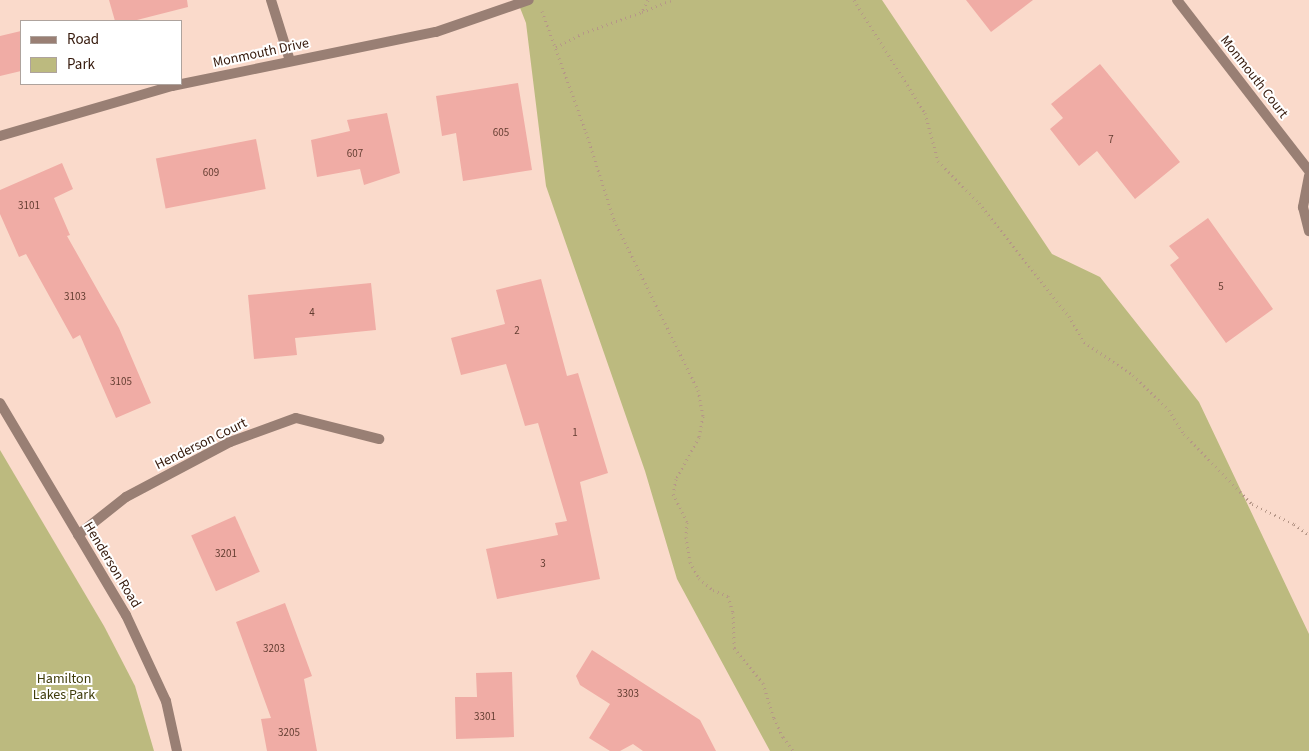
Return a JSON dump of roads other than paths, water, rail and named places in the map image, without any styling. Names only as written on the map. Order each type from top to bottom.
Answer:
[{"type":"street","points":[[271,0],[290,61]]},
{"type":"street","name":"Monmouth Drive","points":[[182,84],[436,32],[528,0]]},
{"type":"street","name":"Monmouth Court","points":[[1177,0],[1309,171]]},
{"type":"street","name":"Monmouth Drive","points":[[0,136],[177,85]]},
{"type":"street","points":[[1309,176],[1304,207],[1309,231]]},
{"type":"street","name":"Henderson Road","points":[[0,403],[126,615],[166,701],[177,751]]},
{"type":"street","name":"Henderson Court","points":[[78,536],[126,497],[230,442],[296,418],[379,439]]},
{"type":"park label","name":"Hamilton Lakes Park","points":[[64,688]]}]
